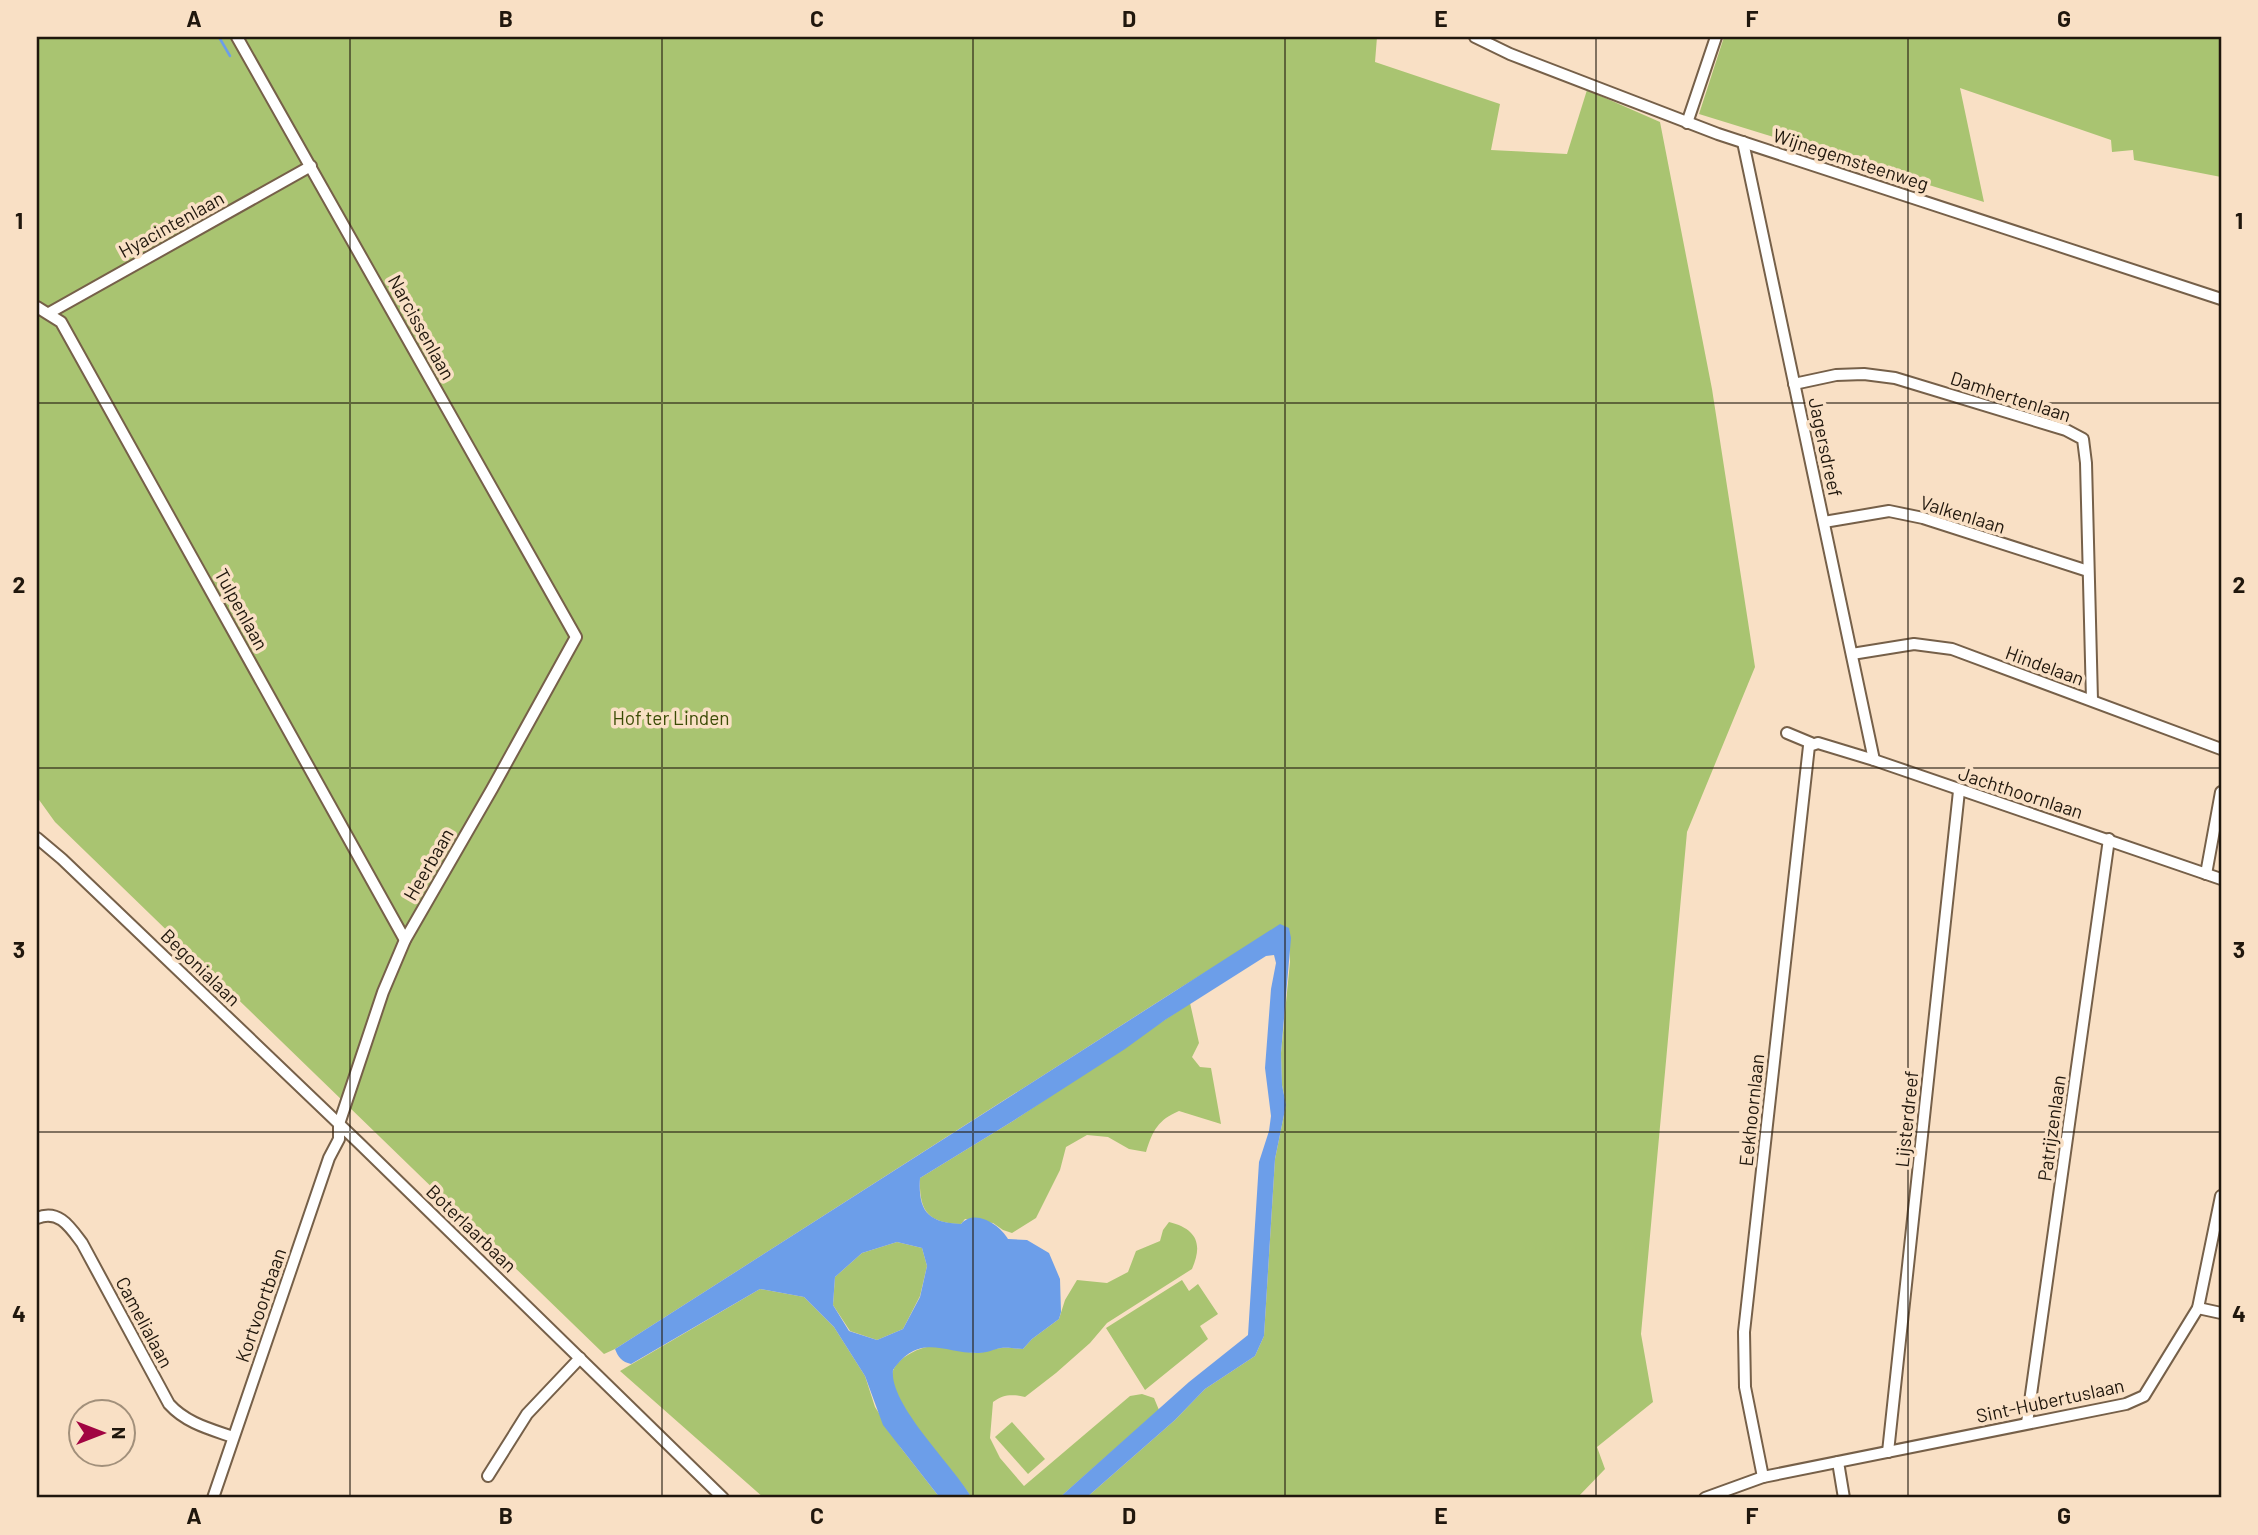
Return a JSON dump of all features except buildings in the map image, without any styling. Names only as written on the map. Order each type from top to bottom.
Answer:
[{"type":"street","name":"Narcissenlaan","points":[[237,37],[576,635]]},
{"type":"street","name":"Wijnegemsteenweg","points":[[1475,37],[1510,54],[1688,123],[2221,299]]},
{"type":"street","points":[[1688,123],[1716,37]]},
{"type":"street","name":"Jagersdreef","points":[[1743,142],[1874,760]]},
{"type":"street","name":"Hyacintenlaan","points":[[49,313],[311,166]]},
{"type":"street","name":"Tulpenlaan","points":[[37,307],[61,322],[405,940]]},
{"type":"street","name":"Damhertenlaan","points":[[1794,384],[1836,375],[1864,374],[1895,379],[2066,430],[2083,439],[2086,463],[2092,700]]},
{"type":"street","name":"Valkenlaan","points":[[1824,522],[1889,512],[1923,518],[2088,571]]},
{"type":"street","name":"Heerbaan","points":[[339,1124],[383,992],[405,940],[568,654],[576,635]]},
{"type":"street","name":"Hindelaan","points":[[1852,654],[1913,644],[1952,649],[2221,749]]},
{"type":"street","name":"Jachthoornlaan","points":[[1787,733],[1810,745],[1818,743],[1874,760],[2221,879]]},
{"type":"street","name":"Eekhoornlaan","points":[[1763,1477],[1745,1387],[1744,1332],[1810,745]]},
{"type":"street","name":"Lijsterdreef","points":[[1888,1452],[1959,791]]},
{"type":"street","points":[[2206,874],[2221,792]]},
{"type":"street","name":"Begonialaan","points":[[37,838],[339,1124]]},
{"type":"street","name":"Patrijzenlaan","points":[[2026,1423],[2109,839]]},
{"type":"street","name":"Boterlaarbaan","points":[[339,1124],[723,1498]]},
{"type":"street","name":"Kortvoortbaan","points":[[213,1498],[329,1158],[339,1139],[339,1124]]},
{"type":"street","name":"Sint-Hubertuslaan","points":[[1705,1498],[1763,1477],[2126,1404],[2144,1396],[2198,1308],[2221,1196]]},
{"type":"street","name":"Camelialaan","points":[[37,1219],[45,1215],[65,1221],[82,1243],[169,1405],[192,1423],[233,1437]]},
{"type":"street","points":[[2198,1308],[2221,1313]]},
{"type":"street","points":[[488,1476],[527,1414],[580,1358]]},
{"type":"street","points":[[1838,1462],[1844,1498]]},
{"type":"green space","name":"Hof ter Linden","points":[[37,37],[1377,37],[1375,62],[1500,104],[1491,150],[1567,154],[1587,90],[1660,122],[1712,389],[1755,667],[1687,832],[1641,1334],[1653,1402],[1597,1447],[1605,1469],[1577,1498],[1086,1498],[1175,1420],[1205,1389],[1255,1356],[1264,1336],[1275,1159],[1286,1105],[1281,1053],[1290,962],[1289,928],[1227,959],[1175,991],[604,1354],[55,822],[37,797]]},
{"type":"green space","points":[[1724,37],[2221,37],[2221,177],[2134,160],[2133,150],[2112,152],[2111,140],[1960,88],[1984,202],[1699,114]]},
{"type":"green space","points":[[1190,1003],[1199,1043],[1192,1057],[1200,1067],[1211,1068],[1221,1124],[1179,1111],[1157,1127],[1146,1152],[1129,1149],[1108,1137],[1087,1135],[1066,1147],[1060,1170],[1036,1218],[1012,1233],[993,1223],[965,1219],[961,1224],[949,1223],[927,1213],[921,1199],[920,1178],[1013,1121]]},
{"type":"green space","points":[[1169,1222],[1186,1229],[1195,1239],[1197,1252],[1192,1269],[1107,1323],[1090,1343],[1025,1397],[1008,1395],[993,1402],[990,1438],[1000,1458],[1024,1486],[1130,1396],[1142,1394],[1154,1398],[1159,1410],[1059,1498],[972,1498],[903,1406],[895,1391],[892,1377],[895,1366],[910,1353],[927,1347],[945,1347],[975,1353],[999,1348],[1023,1349],[1059,1319],[1065,1300],[1077,1280],[1107,1283],[1128,1272],[1136,1251],[1160,1241]]},
{"type":"green space","points":[[897,1242],[922,1248],[927,1266],[920,1296],[903,1329],[877,1340],[850,1331],[833,1305],[835,1277],[862,1253]]},
{"type":"green space","points":[[1182,1280],[1189,1291],[1198,1284],[1218,1314],[1200,1326],[1208,1339],[1145,1390],[1106,1328]]},
{"type":"green space","points":[[760,1289],[804,1297],[834,1327],[865,1376],[875,1407],[901,1448],[940,1498],[764,1498],[620,1371]]},
{"type":"green space","points":[[1012,1422],[1045,1459],[1028,1474],[995,1437]]},
{"type":"water","points":[[1280,924],[1289,928],[1291,938],[1281,1053],[1286,1105],[1275,1159],[1264,1336],[1255,1356],[1205,1389],[1175,1420],[1086,1498],[1059,1498],[1189,1382],[1248,1335],[1259,1162],[1271,1116],[1265,1068],[1271,989],[1276,963],[1274,955],[1266,956],[1013,1121],[920,1178],[921,1199],[927,1213],[949,1223],[961,1224],[973,1218],[987,1220],[999,1228],[1008,1239],[1027,1240],[1049,1253],[1060,1279],[1059,1319],[1023,1349],[1004,1348],[979,1353],[923,1348],[903,1358],[893,1370],[901,1400],[911,1417],[972,1498],[940,1498],[883,1425],[865,1376],[834,1327],[804,1297],[760,1289],[631,1364],[621,1359],[615,1349]],"holes":[[[897,1242],[922,1248],[927,1266],[920,1297],[903,1329],[877,1340],[849,1331],[833,1305],[835,1277],[862,1253]]]},
{"type":"waterway","points":[[219,37],[230,56]]}]
